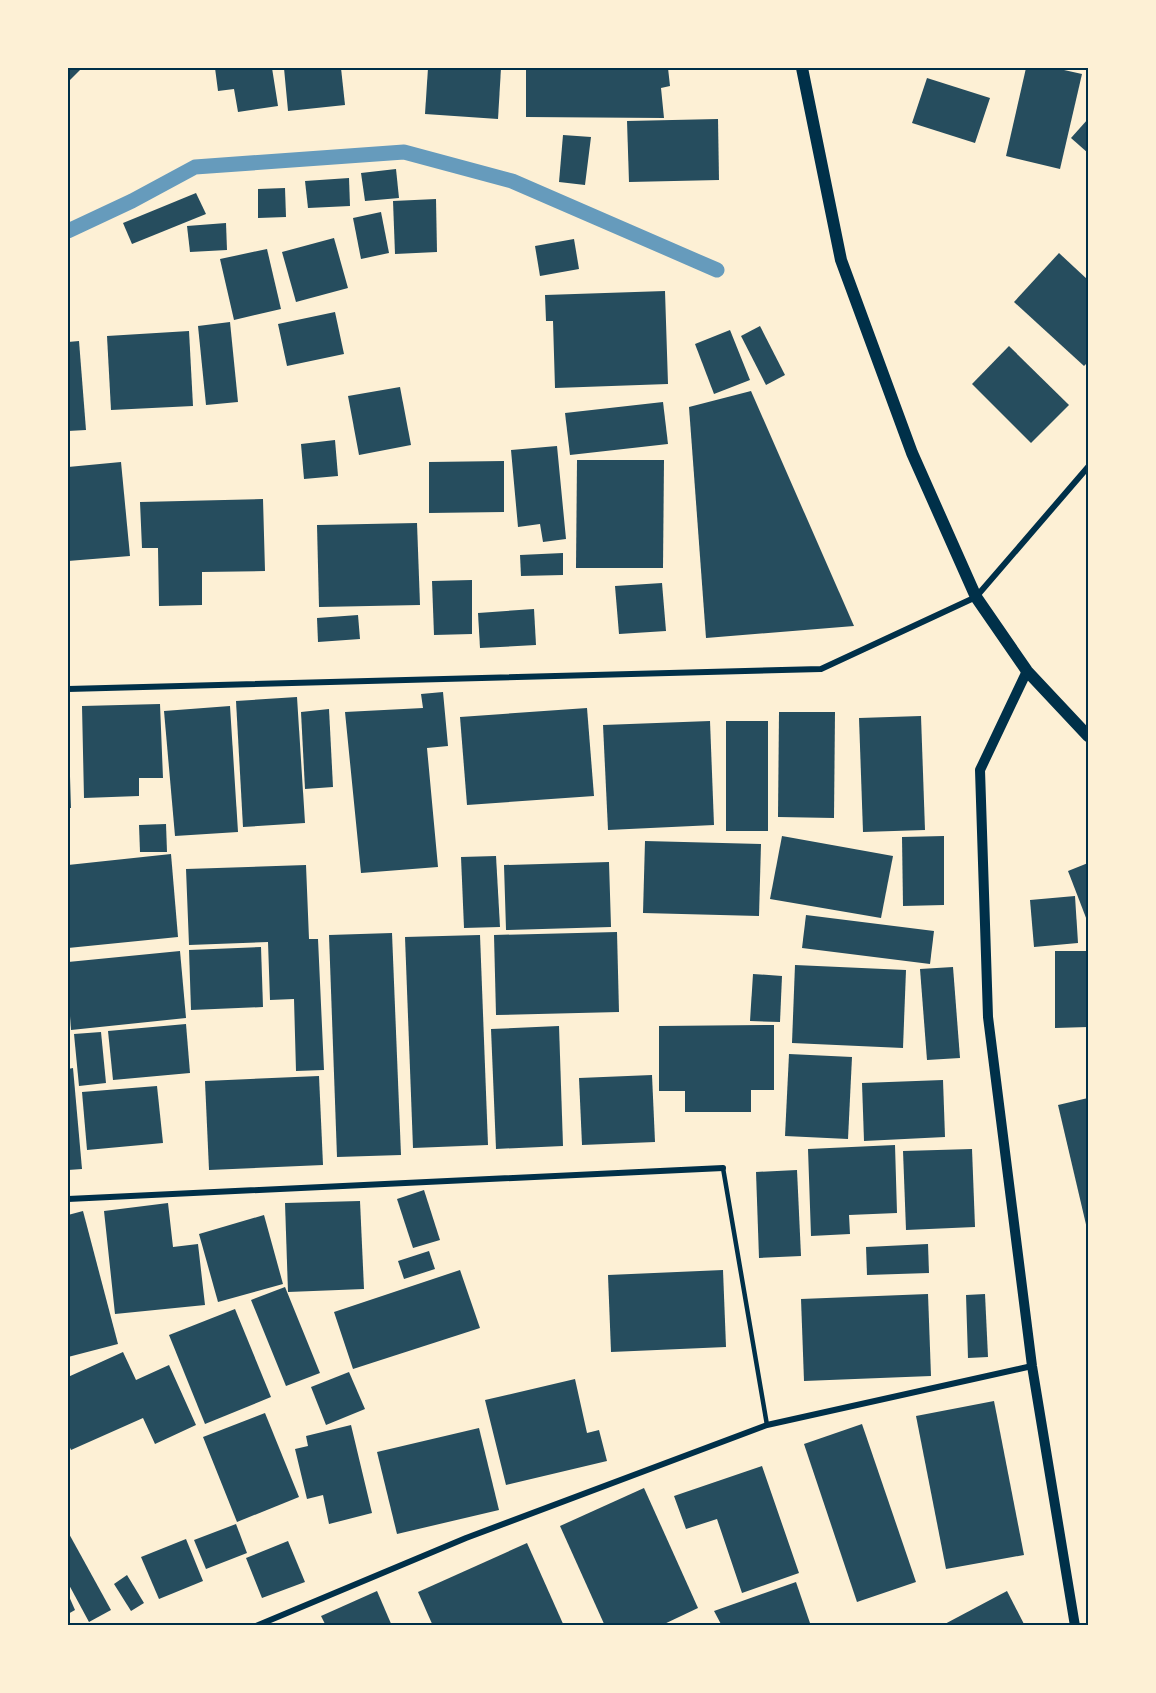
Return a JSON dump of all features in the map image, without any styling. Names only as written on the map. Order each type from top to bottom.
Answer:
[{"type":"main road","points":[[802,68],[841,260],[912,453],[976,597],[1028,671],[1089,736]]},
{"type":"street","points":[[68,689],[821,669],[976,597],[1089,467]]},
{"type":"street","points":[[1028,671],[980,770],[988,1017],[1032,1366],[1075,1626]]},
{"type":"street","points":[[68,1199],[723,1168]]},
{"type":"street","points":[[256,1626],[466,1538],[767,1425],[1032,1366]]},
{"type":"lane","points":[[723,1168],[767,1425]]},
{"type":"building","points":[[68,68],[82,68],[68,82]]},
{"type":"building","points":[[215,68],[272,68],[278,106],[238,112],[234,89],[218,91]]},
{"type":"building","points":[[284,68],[341,68],[345,105],[288,111]]},
{"type":"building","points":[[428,68],[501,68],[498,119],[425,114]]},
{"type":"building","points":[[526,68],[668,68],[670,86],[661,88],[664,118],[526,117]]},
{"type":"building","points":[[1026,68],[1055,68],[1082,74],[1060,169],[1006,156]]},
{"type":"building","points":[[927,78],[990,98],[975,143],[912,123]]},
{"type":"building","points":[[718,119],[719,180],[629,182],[627,121]]},
{"type":"building","points":[[1088,119],[1088,153],[1071,138]]},
{"type":"building","points":[[563,135],[591,137],[585,185],[559,182]]},
{"type":"building","points":[[396,169],[399,198],[365,201],[361,173]]},
{"type":"building","points":[[349,178],[350,206],[308,208],[305,181]]},
{"type":"building","points":[[285,188],[286,217],[258,218],[258,189]]},
{"type":"building","points":[[196,193],[206,214],[132,244],[123,223]]},
{"type":"building","points":[[436,199],[437,252],[395,254],[393,201]]},
{"type":"building","points":[[381,212],[389,253],[361,259],[353,218]]},
{"type":"building","points":[[226,223],[227,250],[190,252],[187,226]]},
{"type":"building","points":[[334,238],[348,288],[296,302],[282,252]]},
{"type":"building","points":[[574,239],[579,269],[540,276],[535,246]]},
{"type":"building","points":[[267,249],[281,309],[234,320],[220,259]]},
{"type":"building","points":[[1059,253],[1088,280],[1088,362],[1084,366],[1014,302]]},
{"type":"building","points":[[665,291],[668,384],[555,388],[553,321],[546,321],[545,295]]},
{"type":"building","points":[[335,312],[344,354],[287,366],[278,324]]},
{"type":"building","points":[[230,322],[238,402],[206,405],[198,326]]},
{"type":"building","points":[[760,326],[785,375],[766,385],[741,336]]},
{"type":"building","points":[[730,330],[750,380],[714,394],[695,344]]},
{"type":"building","points":[[189,331],[193,406],[111,410],[107,336]]},
{"type":"building","points":[[79,341],[86,430],[68,431],[68,342]]},
{"type":"building","points":[[1009,346],[1069,405],[1031,443],[972,384]]},
{"type":"building","points":[[400,387],[411,445],[359,455],[348,396]]},
{"type":"building","points":[[751,391],[854,626],[706,638],[689,407]]},
{"type":"building","points":[[663,402],[668,444],[570,455],[565,413]]},
{"type":"building","points":[[335,440],[338,476],[304,479],[301,444]]},
{"type":"building","points":[[557,446],[566,539],[543,542],[540,524],[518,527],[511,450]]},
{"type":"building","points":[[577,460],[664,460],[663,568],[576,568]]},
{"type":"building","points":[[504,461],[504,512],[429,513],[429,462]]},
{"type":"building","points":[[121,462],[130,556],[68,561],[68,467]]},
{"type":"building","points":[[263,499],[265,571],[202,572],[202,605],[159,606],[158,548],[142,548],[140,502]]},
{"type":"building","points":[[417,523],[420,605],[319,607],[317,525]]},
{"type":"building","points":[[563,553],[563,575],[521,576],[520,555]]},
{"type":"building","points":[[472,580],[472,634],[434,635],[432,581]]},
{"type":"building","points":[[662,583],[666,631],[619,634],[615,586]]},
{"type":"building","points":[[534,609],[536,645],[480,648],[478,613]]},
{"type":"building","points":[[358,615],[360,639],[318,642],[317,618]]},
{"type":"building","points":[[443,692],[448,746],[427,748],[438,867],[361,873],[345,712],[423,708],[421,694]]},
{"type":"building","points":[[297,697],[305,823],[243,827],[236,701]]},
{"type":"building","points":[[160,704],[163,778],[139,778],[139,796],[84,798],[82,706]]},
{"type":"building","points":[[230,706],[238,832],[175,836],[164,711]]},
{"type":"building","points":[[587,708],[594,796],[467,805],[460,717]]},
{"type":"building","points":[[329,709],[333,787],[305,789],[301,712]]},
{"type":"building","points":[[779,712],[835,712],[834,818],[778,817]]},
{"type":"building","points":[[921,716],[925,830],[863,832],[859,718]]},
{"type":"building","points":[[710,721],[714,825],[608,830],[603,725]]},
{"type":"building","points":[[726,721],[768,721],[768,831],[726,831]]},
{"type":"building","points":[[69,745],[71,808],[68,808]]},
{"type":"building","points":[[166,824],[167,852],[140,852],[139,825]]},
{"type":"building","points":[[782,836],[893,856],[881,918],[770,899]]},
{"type":"building","points":[[944,836],[944,905],[903,906],[902,837]]},
{"type":"building","points":[[645,841],[761,844],[759,916],[643,913]]},
{"type":"building","points":[[171,854],[178,937],[68,948],[68,865]]},
{"type":"building","points":[[496,856],[500,927],[464,928],[461,857]]},
{"type":"building","points":[[609,862],[611,927],[506,930],[504,865]]},
{"type":"building","points":[[1088,863],[1088,923],[1068,871]]},
{"type":"building","points":[[306,865],[309,939],[318,939],[324,1070],[296,1071],[294,999],[270,1000],[268,942],[189,945],[186,869]]},
{"type":"building","points":[[1075,896],[1078,943],[1034,947],[1030,900]]},
{"type":"building","points":[[806,915],[934,931],[930,964],[802,948]]},
{"type":"building","points":[[617,932],[619,1012],[496,1015],[494,935]]},
{"type":"building","points":[[392,933],[401,1155],[337,1157],[329,935]]},
{"type":"building","points":[[480,935],[488,1145],[413,1148],[405,937]]},
{"type":"building","points":[[261,947],[263,1007],[191,1010],[189,950]]},
{"type":"building","points":[[180,951],[186,1018],[71,1030],[68,962]]},
{"type":"building","points":[[1055,951],[1088,951],[1088,1027],[1055,1028]]},
{"type":"building","points":[[795,965],[906,970],[903,1048],[792,1043]]},
{"type":"building","points":[[953,967],[960,1058],[927,1060],[920,969]]},
{"type":"building","points":[[753,974],[782,976],[780,1022],[750,1021]]},
{"type":"building","points":[[186,1024],[190,1073],[113,1080],[108,1031]]},
{"type":"building","points":[[774,1025],[774,1090],[751,1090],[751,1112],[685,1112],[685,1091],[659,1091],[659,1026]]},
{"type":"building","points":[[559,1026],[563,1146],[496,1149],[491,1029]]},
{"type":"building","points":[[101,1032],[106,1083],[79,1086],[74,1034]]},
{"type":"building","points":[[789,1054],[852,1057],[848,1139],[785,1136]]},
{"type":"building","points":[[73,1068],[82,1169],[68,1170],[68,1069]]},
{"type":"building","points":[[652,1075],[655,1142],[582,1145],[579,1078]]},
{"type":"building","points":[[319,1076],[323,1165],[209,1170],[205,1081]]},
{"type":"building","points":[[943,1080],[945,1137],[864,1141],[862,1083]]},
{"type":"building","points":[[157,1086],[163,1143],[87,1150],[82,1092]]},
{"type":"building","points":[[1088,1098],[1088,1233],[1058,1105]]},
{"type":"building","points":[[895,1145],[897,1213],[849,1215],[850,1234],[811,1236],[808,1149]]},
{"type":"building","points":[[972,1149],[975,1227],[906,1230],[903,1151]]},
{"type":"building","points":[[797,1170],[801,1256],[759,1258],[756,1172]]},
{"type":"building","points":[[424,1190],[440,1240],[413,1248],[397,1199]]},
{"type":"building","points":[[360,1201],[364,1289],[288,1292],[285,1203]]},
{"type":"building","points":[[168,1203],[173,1247],[198,1244],[205,1305],[115,1314],[104,1211]]},
{"type":"building","points":[[83,1211],[118,1344],[68,1357],[68,1215]]},
{"type":"building","points":[[264,1215],[283,1284],[218,1302],[199,1234]]},
{"type":"building","points":[[928,1244],[929,1273],[867,1275],[866,1247]]},
{"type":"building","points":[[429,1251],[435,1269],[404,1279],[398,1261]]},
{"type":"building","points":[[460,1270],[480,1328],[353,1369],[334,1312]]},
{"type":"building","points":[[723,1270],[726,1347],[611,1352],[608,1275]]},
{"type":"building","points":[[285,1287],[320,1373],[286,1386],[251,1300]]},
{"type":"building","points":[[928,1294],[931,1376],[804,1381],[801,1299]]},
{"type":"building","points":[[985,1294],[988,1357],[968,1358],[966,1295]]},
{"type":"building","points":[[235,1309],[271,1397],[205,1424],[169,1335]]},
{"type":"building","points":[[123,1352],[136,1380],[169,1365],[196,1425],[155,1444],[143,1418],[71,1450],[68,1443],[68,1377]]},
{"type":"building","points":[[349,1372],[365,1409],[326,1425],[311,1387]]},
{"type":"building","points":[[575,1379],[587,1433],[599,1430],[607,1461],[506,1485],[485,1400]]},
{"type":"building","points":[[994,1401],[1024,1555],[946,1569],[916,1416]]},
{"type":"building","points":[[265,1413],[299,1497],[237,1522],[203,1437]]},
{"type":"building","points":[[862,1424],[916,1582],[857,1602],[804,1444]]},
{"type":"building","points":[[351,1425],[372,1513],[329,1524],[323,1495],[307,1499],[295,1449],[308,1446],[306,1436]]},
{"type":"building","points":[[479,1428],[499,1510],[397,1534],[377,1452]]},
{"type":"building","points":[[762,1466],[799,1573],[742,1593],[717,1519],[686,1529],[674,1496]]},
{"type":"building","points":[[644,1488],[698,1608],[660,1626],[605,1626],[560,1526]]},
{"type":"building","points":[[236,1524],[247,1553],[206,1569],[194,1540]]},
{"type":"building","points":[[68,1532],[111,1610],[89,1622],[68,1583]]},
{"type":"building","points":[[186,1539],[203,1581],[159,1599],[141,1557]]},
{"type":"building","points":[[288,1541],[305,1582],[262,1598],[246,1558]]},
{"type":"building","points":[[527,1543],[564,1626],[433,1626],[418,1592]]},
{"type":"building","points":[[127,1575],[144,1603],[131,1611],[114,1584]]},
{"type":"building","points":[[796,1582],[811,1626],[722,1626],[714,1611]]},
{"type":"building","points":[[377,1591],[392,1626],[326,1626],[321,1616]]},
{"type":"building","points":[[1007,1591],[1025,1626],[941,1626]]},
{"type":"building","points":[[68,1594],[75,1610],[68,1614]]},
{"type":"waterway","points":[[68,231],[132,201],[195,167],[404,152],[512,181],[717,270]]}]
